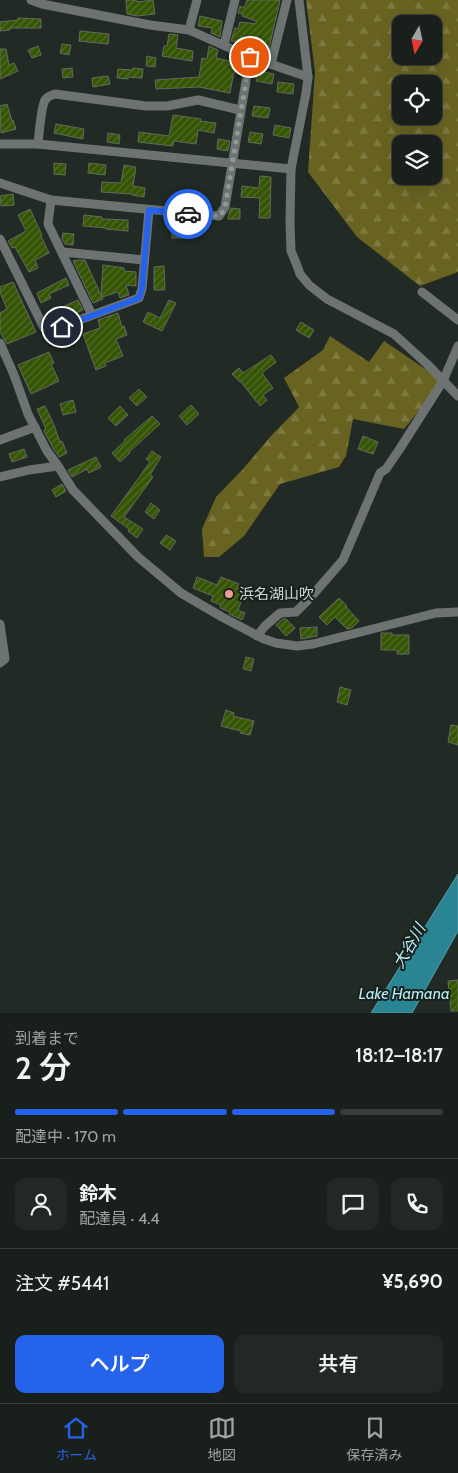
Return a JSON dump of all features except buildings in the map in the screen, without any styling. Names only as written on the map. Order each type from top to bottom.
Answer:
[{"type":"street","points":[[31,0],[42,4],[150,25],[189,30],[250,57],[308,77]]},
{"type":"street","points":[[189,30],[197,0]]},
{"type":"street","points":[[224,45],[235,0]]},
{"type":"street","points":[[271,64],[287,0]]},
{"type":"street","points":[[299,0],[308,77],[291,169],[290,222],[291,251],[300,274],[309,286],[326,299],[394,334],[458,396]]},
{"type":"street","points":[[0,183],[52,200],[219,216],[225,207],[250,57]]},
{"type":"street","points":[[38,144],[45,100],[50,95],[56,94],[146,106],[167,106],[198,100],[240,110]]},
{"type":"street","points":[[0,144],[38,144],[291,169]]},
{"type":"street","points":[[52,200],[48,224],[92,315]]},
{"type":"street","points":[[0,239],[44,328],[52,330],[139,298],[142,289],[149,210]]},
{"type":"street","points":[[62,252],[144,260]]},
{"type":"street","points":[[422,292],[458,320]]},
{"type":"street","points":[[0,343],[47,451],[74,490],[138,558],[181,593],[257,636],[276,643],[297,646],[436,613],[458,612]]},
{"type":"street","points":[[257,636],[280,613],[296,612],[343,560],[380,473],[386,469],[399,450],[443,380],[458,346]]},
{"type":"street","points":[[0,440],[35,427]]},
{"type":"street","points":[[0,477],[58,466]]},
{"type":"street","points":[[0,624],[4,659],[0,663]]},
{"type":"green space","points":[[306,0],[458,0],[458,272],[420,286],[357,237],[308,172],[315,72]]},
{"type":"green space","points":[[330,336],[369,362],[384,341],[443,381],[404,429],[353,419],[346,456],[339,467],[280,484],[244,536],[219,557],[204,557],[202,529],[216,497],[299,407],[284,378],[323,350]]},
{"type":"water","name":"Lake Hamana","points":[[458,874],[458,931],[412,1013],[371,1013]]},
{"type":"way so far","points":[[188,214],[219,216],[225,207],[250,57]]},
{"type":"place","name":"浜名湖山吹","points":[[229,594]]},
{"type":"route","points":[[62,327],[139,298],[142,289],[149,210],[188,214]]},
{"type":"water label","name":"大谷川","points":[[409,946]]}]
